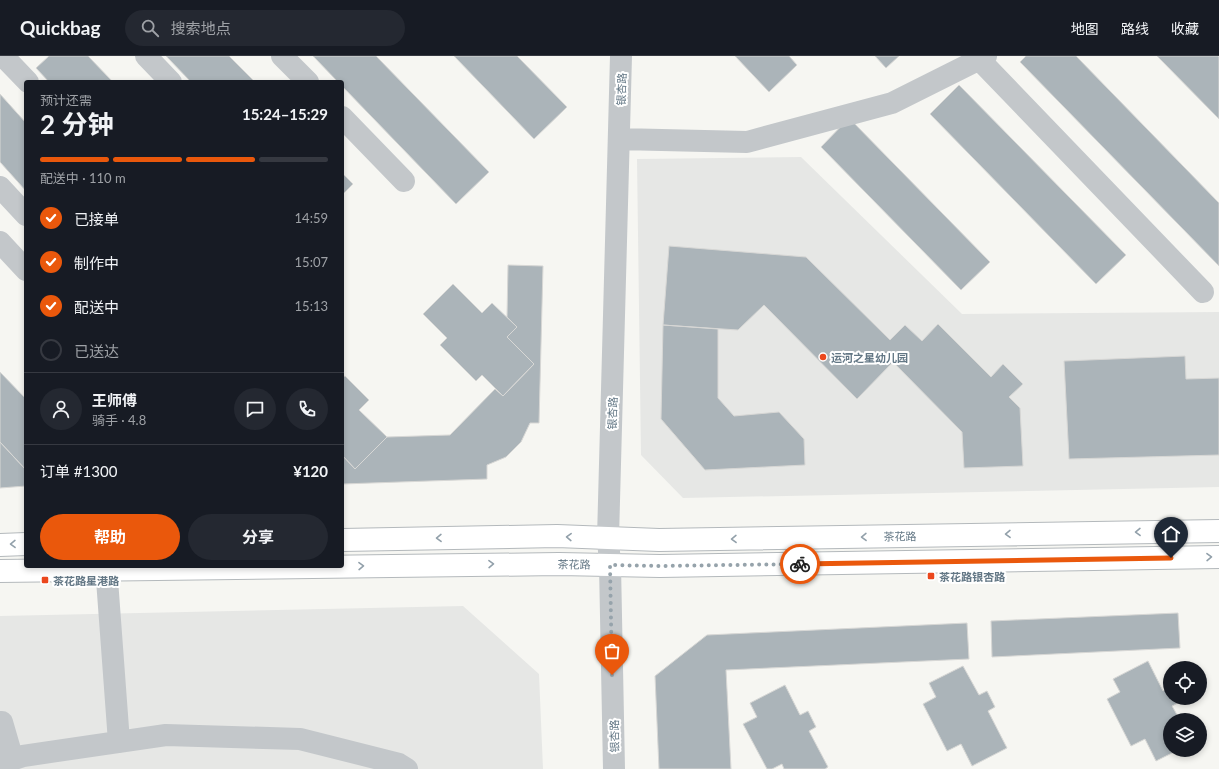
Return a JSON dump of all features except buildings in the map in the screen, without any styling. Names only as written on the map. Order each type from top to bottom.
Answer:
[{"type":"main road","name":"茶花路","points":[[344,540],[558,536],[659,540],[1219,531]]},
{"type":"main road","points":[[0,545],[24,544]]},
{"type":"main road","name":"茶花路","points":[[344,566],[559,564],[660,566],[1219,557]]},
{"type":"main road","name":"茶花路","points":[[0,571],[106,568]]},
{"type":"street","points":[[3,56],[26,80]]},
{"type":"street","points":[[146,56],[169,80]]},
{"type":"street","points":[[282,56],[306,80]]},
{"type":"street","name":"银杏路","points":[[614,769],[610,565],[608,538],[622,56]]},
{"type":"street","points":[[619,140],[748,142],[892,103],[981,57],[1203,292]]},
{"type":"street","points":[[344,119],[404,181]]},
{"type":"street","points":[[0,187],[24,213]]},
{"type":"street","points":[[0,242],[24,268]]},
{"type":"street","points":[[106,568],[119,742]]},
{"type":"street","points":[[0,722],[2,722],[7,762],[23,756],[166,735],[300,739],[399,764],[407,769]]},
{"type":"shaded area","name":"运河之星幼儿园","points":[[801,157],[962,314],[1219,312],[1219,487],[683,498],[641,455],[637,159]]},
{"type":"shaded area","points":[[463,606],[539,674],[543,769],[0,769],[0,616]]},
{"type":"way so far","points":[[612,675],[610,565],[660,566],[800,564]]},
{"type":"place","name":"运河之星幼儿园","points":[[823,357]]},
{"type":"place","name":"茶花路银杏路","points":[[931,576]]},
{"type":"place","name":"茶花路星港路","points":[[45,580]]},
{"type":"route","points":[[800,564],[1171,558]]}]
